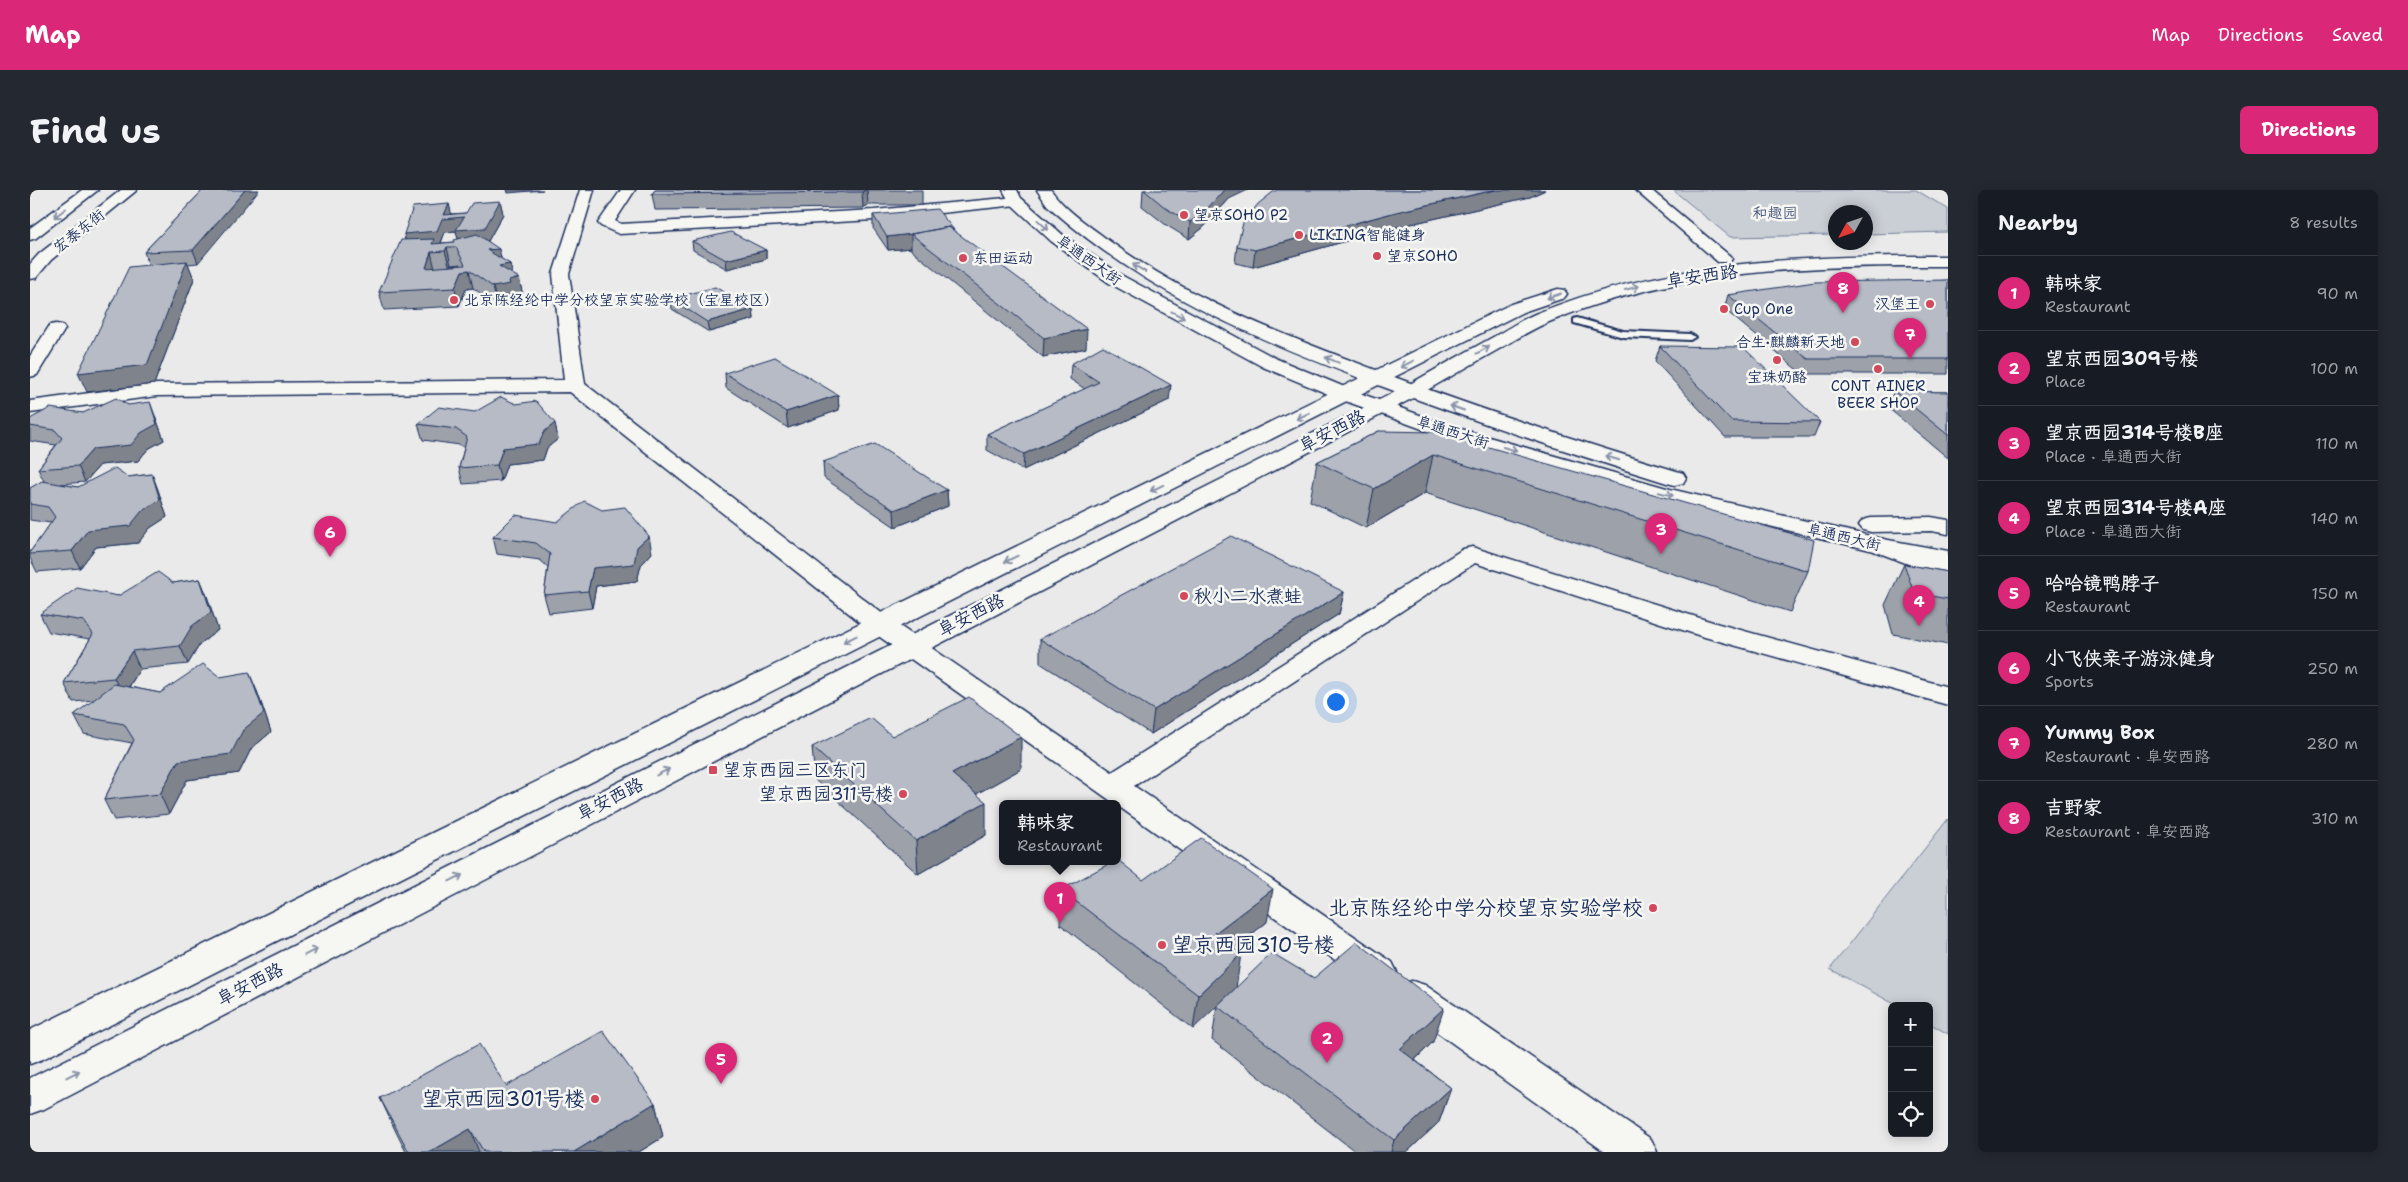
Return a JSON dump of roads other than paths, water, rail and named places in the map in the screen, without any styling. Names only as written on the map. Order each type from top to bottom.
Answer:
[{"type":"main road","points":[[30,235],[91,190]]},
{"type":"main road","name":"宏泰东街","points":[[30,274],[45,257],[130,190]]},
{"type":"main road","points":[[575,386],[561,274],[587,190]]},
{"type":"main road","points":[[628,190],[606,223],[619,229],[874,215],[944,202],[1013,195]]},
{"type":"main road","name":"阜通西大街","points":[[1044,190],[1059,208],[1129,263],[1195,302],[1268,334],[1440,429],[1664,494],[1883,546],[1948,558]]},
{"type":"main road","points":[[1642,190],[1724,259]]},
{"type":"main road","name":"阜通西大街","points":[[1013,195],[1057,238],[1115,280],[1270,363],[1347,394],[1386,400]]},
{"type":"main road","name":"阜安西路","points":[[30,1097],[919,650],[1386,400],[1517,308],[1576,288],[1630,274],[1724,259],[1820,252],[1948,251]]},
{"type":"main road","name":"阜安西路","points":[[1386,400],[1420,395],[1542,318],[1595,298],[1649,283],[1703,274],[1787,265],[1948,261]]},
{"type":"main road","points":[[1548,334],[1612,308],[1659,296],[1757,277],[1818,272],[1948,269]]},
{"type":"main road","points":[[30,371],[56,329]]},
{"type":"main road","points":[[1420,395],[1530,343]]},
{"type":"main road","points":[[30,407],[157,390],[575,386],[879,624],[919,650],[1637,1152]]},
{"type":"main road","name":"阜安西路","points":[[30,1048],[879,624],[1347,394]]},
{"type":"main road","name":"阜通西大街","points":[[1420,395],[1691,483],[1871,525],[1948,540]]},
{"type":"main road","points":[[1871,525],[1931,524],[1948,527]]},
{"type":"main road","points":[[1883,546],[1948,572]]},
{"type":"main road","points":[[1112,786],[1472,554],[1710,630],[1948,696]]},
{"type":"lane","points":[[1577,321],[1623,334],[1690,337]]},
{"type":"place","name":"望京SOHO P2","points":[[1184,215]]},
{"type":"place","name":"LIKING智能健身","points":[[1299,235]]},
{"type":"place","name":"望京SOHO","points":[[1377,256]]},
{"type":"place","name":"东田运动","points":[[963,258]]},
{"type":"place","name":"北京陈经纶中学分校望京实验学校（宝星校区）","points":[[454,300]]},
{"type":"place","name":"汉堡王","points":[[1930,304]]},
{"type":"place","name":"Cup One","points":[[1724,309]]},
{"type":"place","name":"吉野家","points":[[1843,313]]},
{"type":"place","name":"合生·麒麟新天地","points":[[1855,342]]},
{"type":"place","name":"Yummy Box","points":[[1910,359]]},
{"type":"place","name":"宝珠奶酪","points":[[1777,360]]},
{"type":"place","name":"CONT AINER BEER SHOP","points":[[1878,369]]},
{"type":"place","name":"望京西园314号楼B座","points":[[1661,554]]},
{"type":"place","name":"小飞侠亲子游泳健身","points":[[330,557]]},
{"type":"place","name":"秋小二水煮蛙","points":[[1184,596]]},
{"type":"place","name":"望京西园314号楼A座","points":[[1919,626]]},
{"type":"place","name":"望京西园三区东门","points":[[713,770]]},
{"type":"place","name":"望京西园311号楼","points":[[903,794]]},
{"type":"place","name":"北京陈经纶中学分校望京实验学校","points":[[1653,908]]},
{"type":"place","name":"韩味家","points":[[1060,923]]},
{"type":"place","name":"望京西园310号楼","points":[[1162,945]]},
{"type":"place","name":"望京西园309号楼","points":[[1327,1063]]},
{"type":"place","name":"哈哈镜鸭脖子","points":[[721,1084]]},
{"type":"place","name":"望京西园301号楼","points":[[595,1099]]},
{"type":"park label","name":"和趣园","points":[[1775,213]]}]
